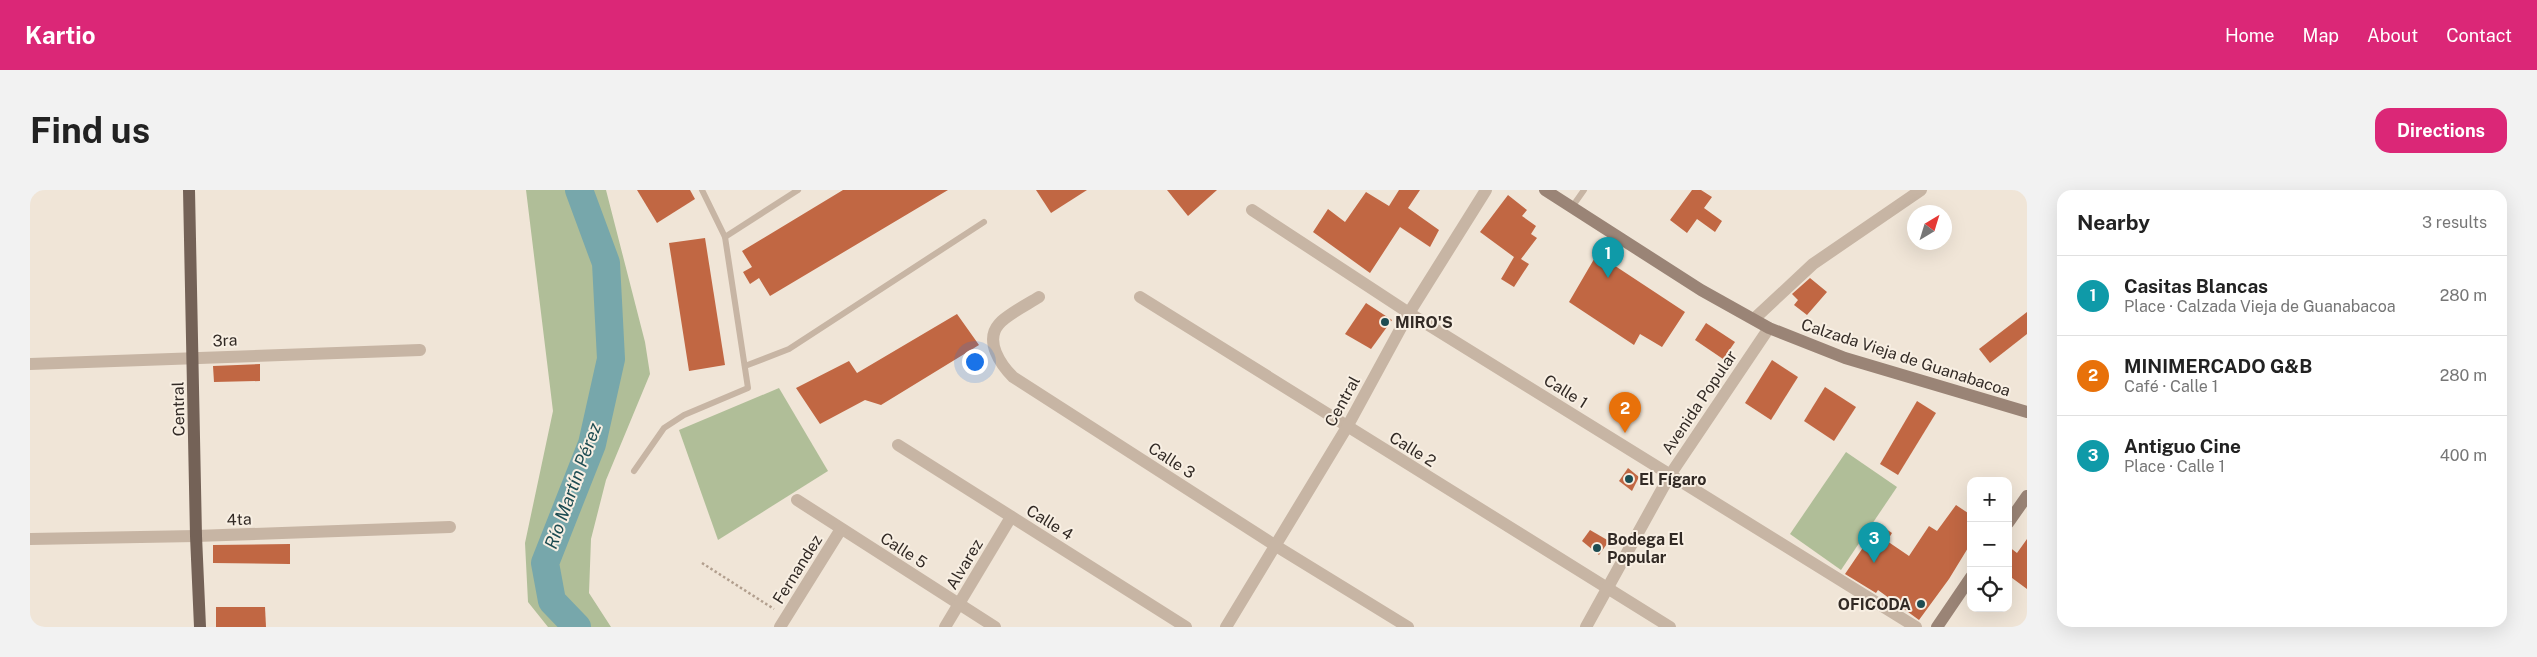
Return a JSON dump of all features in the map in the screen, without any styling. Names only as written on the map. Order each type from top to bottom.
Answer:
[{"type":"main road","name":"Central","points":[[189,190],[196,536],[200,627]]},
{"type":"main road","name":"Calzada Vieja de Guanabacoa","points":[[1545,190],[1701,290],[1769,328],[1845,358],[2027,412]]},
{"type":"main road","points":[[2009,522],[2027,496]]},
{"type":"main road","points":[[1937,627],[1967,583]]},
{"type":"street","name":"Central","points":[[1226,627],[1347,427],[1409,313],[1486,190]]},
{"type":"street","points":[[1754,319],[1813,264],[1921,190]]},
{"type":"street","name":"Calle 1","points":[[1252,210],[1409,313],[1916,627]]},
{"type":"street","name":"Calle 3","points":[[1039,297],[999,324],[994,332],[995,350],[1002,365],[1013,377],[1276,546],[1408,627]]},
{"type":"street","name":"Calle 2","points":[[1140,297],[1670,627]]},
{"type":"street","name":"Avenida Popular","points":[[1586,627],[1609,589],[1670,475],[1769,328]]},
{"type":"street","name":"3ra","points":[[30,364],[420,350]]},
{"type":"street","name":"Calle 4","points":[[898,444],[1186,627]]},
{"type":"street","name":"Calle 5","points":[[797,500],[995,627]]},
{"type":"street","name":"Alvarez","points":[[945,627],[1011,517]]},
{"type":"street","name":"4ta","points":[[30,539],[196,536],[450,527]]},
{"type":"street","name":"Fernandez","points":[[783,622],[841,529]]},
{"type":"lane","points":[[634,471],[664,428],[684,415],[748,388],[725,237],[702,190]]},
{"type":"lane","points":[[725,237],[798,190]]},
{"type":"lane","points":[[1572,207],[1584,190]]},
{"type":"lane","points":[[745,366],[789,349],[984,222]]},
{"type":"path","points":[[702,563],[783,622]]},
{"type":"green space","points":[[526,190],[606,190],[645,342],[650,374],[606,480],[591,539],[589,593],[611,627],[548,627],[528,602],[525,543],[553,411]]},
{"type":"green space","points":[[779,388],[828,471],[718,540],[679,430]]},
{"type":"green space","points":[[1846,452],[1897,487],[1841,570],[1790,534]]},
{"type":"building","points":[[637,190],[690,190],[695,199],[657,223]]},
{"type":"building","points":[[843,190],[948,190],[770,296],[759,278],[750,284],[743,272],[752,267],[742,251]]},
{"type":"building","points":[[1036,190],[1087,190],[1051,213]]},
{"type":"building","points":[[1167,190],[1217,190],[1188,216]]},
{"type":"building","points":[[1399,190],[1420,190],[1408,208],[1439,230],[1430,247],[1400,227],[1370,273],[1313,232],[1328,209],[1345,222],[1366,192],[1389,206]]},
{"type":"building","points":[[1692,190],[1701,190],[1712,197],[1704,208],[1722,221],[1715,232],[1697,219],[1687,233],[1670,220]]},
{"type":"building","points":[[1508,195],[1527,210],[1522,216],[1536,226],[1531,234],[1537,238],[1521,259],[1529,264],[1514,287],[1501,279],[1514,257],[1480,232]]},
{"type":"building","points":[[705,238],[725,365],[689,371],[669,243]]},
{"type":"building","points":[[1597,254],[1685,312],[1662,347],[1640,334],[1634,345],[1569,302]]},
{"type":"building","points":[[1810,278],[1827,292],[1807,315],[1794,305],[1798,300],[1792,294]]},
{"type":"building","points":[[1366,303],[1392,320],[1371,349],[1345,334]]},
{"type":"building","points":[[2027,312],[2027,334],[1990,363],[1979,349]]},
{"type":"building","points":[[957,314],[979,345],[881,405],[865,400],[820,424],[796,388],[849,361],[857,373]]},
{"type":"building","points":[[1706,323],[1735,342],[1723,359],[1695,340]]},
{"type":"building","points":[[1772,360],[1798,377],[1771,420],[1745,403]]},
{"type":"building","points":[[260,364],[260,381],[214,382],[213,366]]},
{"type":"building","points":[[1825,387],[1856,407],[1834,441],[1804,421]]},
{"type":"building","points":[[1917,401],[1936,413],[1898,475],[1880,464]]},
{"type":"building","name":"El Fígaro","points":[[1628,468],[1639,477],[1632,491],[1619,481]]},
{"type":"building","points":[[1956,505],[1967,512],[1967,550],[1949,579],[1919,620],[1878,590],[1876,593],[1845,574],[1879,524],[1892,533],[1887,541],[1909,556],[1929,526],[1937,531]]},
{"type":"building","name":"Bodega El Popular","points":[[1590,530],[1609,541],[1599,555],[1582,541]]},
{"type":"building","points":[[2027,539],[2027,589],[2012,578],[2012,549],[2017,553]]},
{"type":"building","points":[[290,544],[290,564],[213,563],[213,545]]},
{"type":"building","points":[[216,607],[265,607],[266,627],[216,627]]},
{"type":"waterway","name":"Río Martín Pérez","points":[[577,627],[552,601],[545,563],[592,444],[611,359],[606,263],[579,190]]},
{"type":"place","name":"Casitas Blancas","points":[[1608,278]]},
{"type":"place","name":"MIRO'S","points":[[1385,322]]},
{"type":"place","name":"MINIMERCADO G&B","points":[[1625,433]]},
{"type":"place","name":"El Fígaro","points":[[1629,479]]},
{"type":"place","name":"Bodega El Popular","points":[[1597,548]]},
{"type":"place","name":"Antiguo Cine","points":[[1874,563]]},
{"type":"place","name":"OFICODA","points":[[1921,604]]}]
